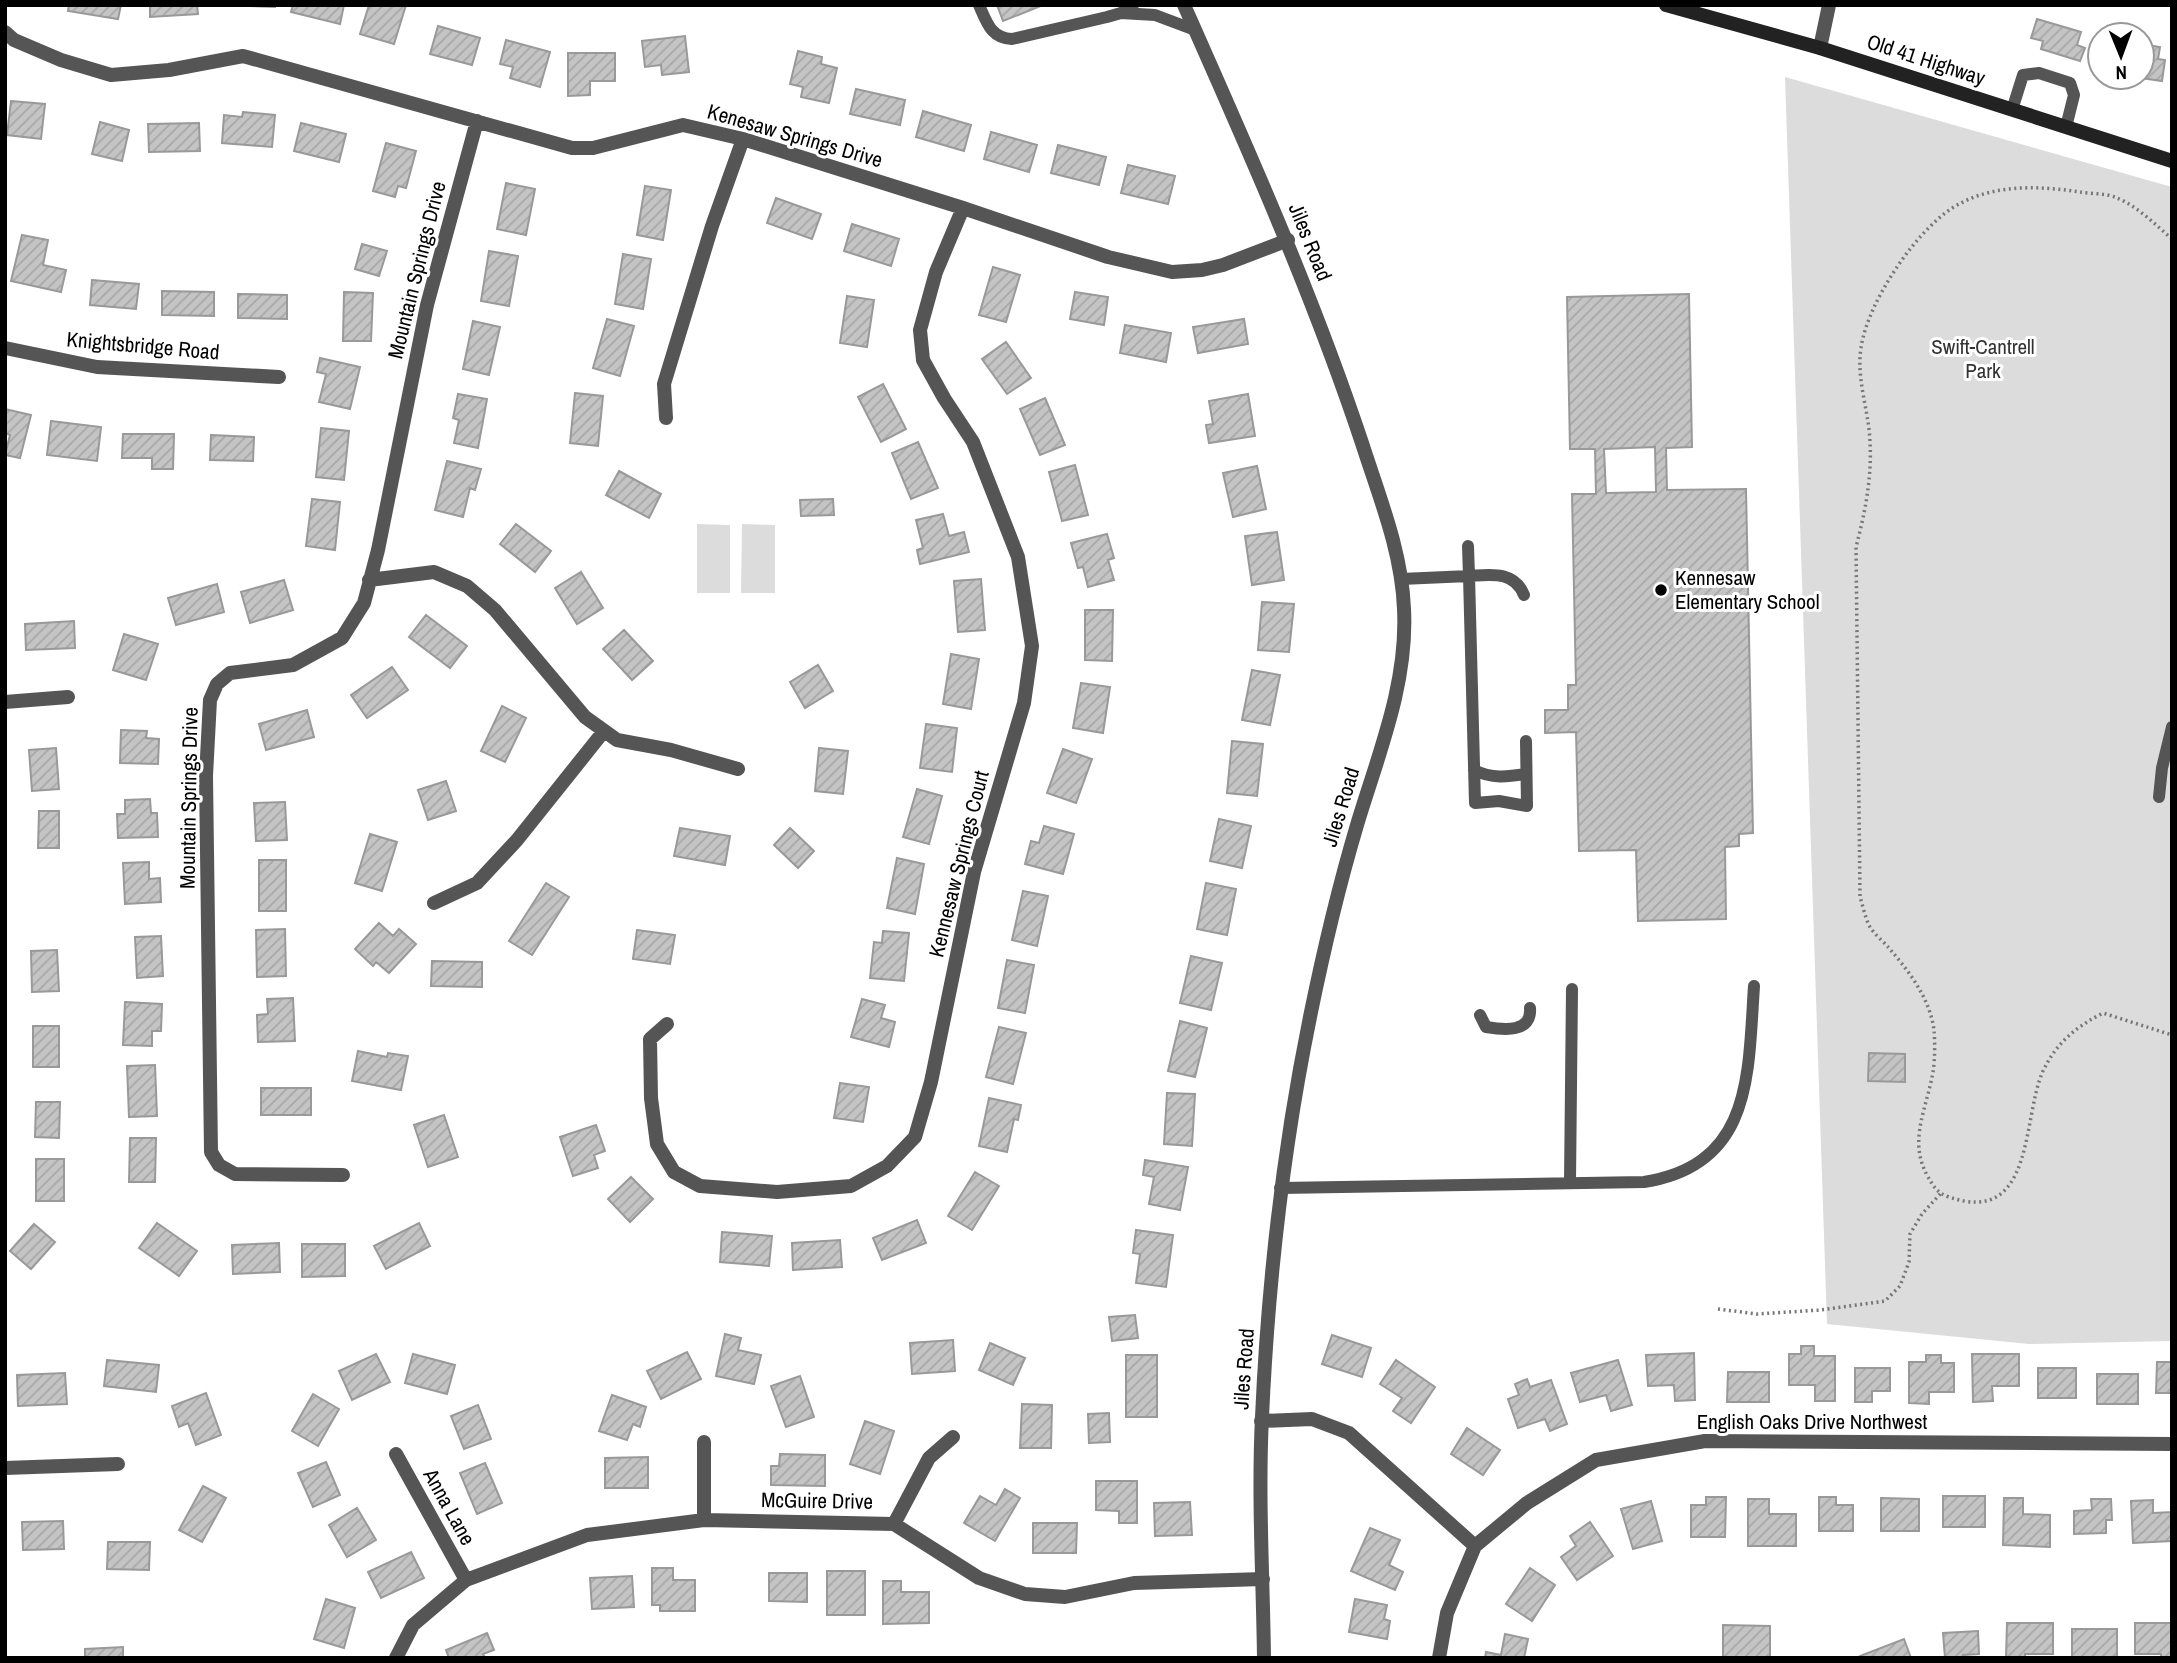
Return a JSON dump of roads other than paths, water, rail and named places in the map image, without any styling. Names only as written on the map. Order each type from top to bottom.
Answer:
[{"type":"main road","name":"Old 41 Highway","points":[[1666,5],[1819,48],[2172,161]]},
{"type":"street","name":"Jiles Road","points":[[1184,5],[1288,240],[1343,387],[1380,499],[1401,579],[1405,636],[1396,695],[1344,871],[1327,941],[1310,1018],[1280,1188],[1261,1421],[1264,1658]]},
{"type":"street","points":[[1819,48],[1829,5]]},
{"type":"street","name":"Kenesaw Springs Drive","points":[[5,32],[15,40],[61,60],[111,75],[169,70],[243,56],[572,148],[593,148],[683,125],[743,139],[1108,257],[1172,272],[1223,265],[1288,240]]},
{"type":"street","name":"Mountain Springs Drive","points":[[343,1175],[235,1174],[219,1165],[211,1152],[206,776],[211,700],[217,684],[230,673],[293,665],[342,638],[364,603],[378,550],[427,305],[477,121]]},
{"type":"street","points":[[666,418],[664,384],[712,226],[743,139]]},
{"type":"street","name":"Kennesaw Springs Court","points":[[667,1024],[650,1039],[650,1098],[657,1144],[674,1172],[700,1186],[776,1192],[851,1186],[887,1166],[915,1137],[931,1082],[974,872],[1024,703],[1031,646],[1017,557],[973,442],[923,360],[920,330],[936,272],[963,208]]},
{"type":"street","name":"Knightsbridge Road","points":[[5,348],[97,367],[279,377]]},
{"type":"street","points":[[369,580],[434,572],[467,586],[495,610],[585,717],[617,740],[671,750],[738,769]]},
{"type":"street","points":[[5,702],[68,697]]},
{"type":"street","points":[[434,903],[477,883],[517,840],[604,731]]},
{"type":"street","points":[[1261,1421],[1312,1419],[1349,1433],[1475,1545]]},
{"type":"street","points":[[894,1524],[929,1458],[953,1437]]},
{"type":"street","name":"English Oaks Drive Northwest","points":[[1439,1658],[1447,1613],[1475,1545],[1527,1503],[1596,1460],[1705,1441],[2172,1444]]},
{"type":"street","points":[[704,1442],[704,1520]]},
{"type":"street","name":"Anna Lane","points":[[396,1454],[466,1580]]},
{"type":"street","points":[[5,1468],[118,1464]]},
{"type":"street","name":"McGuire Drive","points":[[396,1658],[414,1625],[466,1580],[587,1535],[704,1520],[894,1524],[979,1578],[1025,1594],[1065,1597],[1134,1583],[1263,1579]]},
{"type":"lane","points":[[979,5],[993,34],[1001,39],[1029,36],[1105,11],[1155,15],[1195,30]]},
{"type":"lane","points":[[1121,13],[1133,5]]},
{"type":"lane","points":[[2012,110],[2023,75],[2039,73],[2070,83],[2074,95],[2066,127]]},
{"type":"lane","points":[[1468,547],[1475,803],[1499,801],[1527,806],[1526,741]]},
{"type":"lane","points":[[1401,579],[1499,575],[1520,585],[1524,595]]},
{"type":"lane","points":[[2159,797],[2167,768],[2172,727]]},
{"type":"lane","points":[[1474,770],[1500,777],[1526,774]]},
{"type":"lane","points":[[1280,1188],[1644,1182],[1681,1173],[1714,1150],[1736,1118],[1747,1083],[1754,986]]},
{"type":"lane","points":[[1570,1182],[1572,989]]},
{"type":"lane","points":[[1480,1015],[1486,1027],[1519,1027],[1526,1026],[1530,1008]]},
{"type":"place","name":"Kennesaw Elementary School","points":[[1661,590]]},
{"type":"park label","name":"Swift-Cantrell Park","points":[[1983,359]]}]
